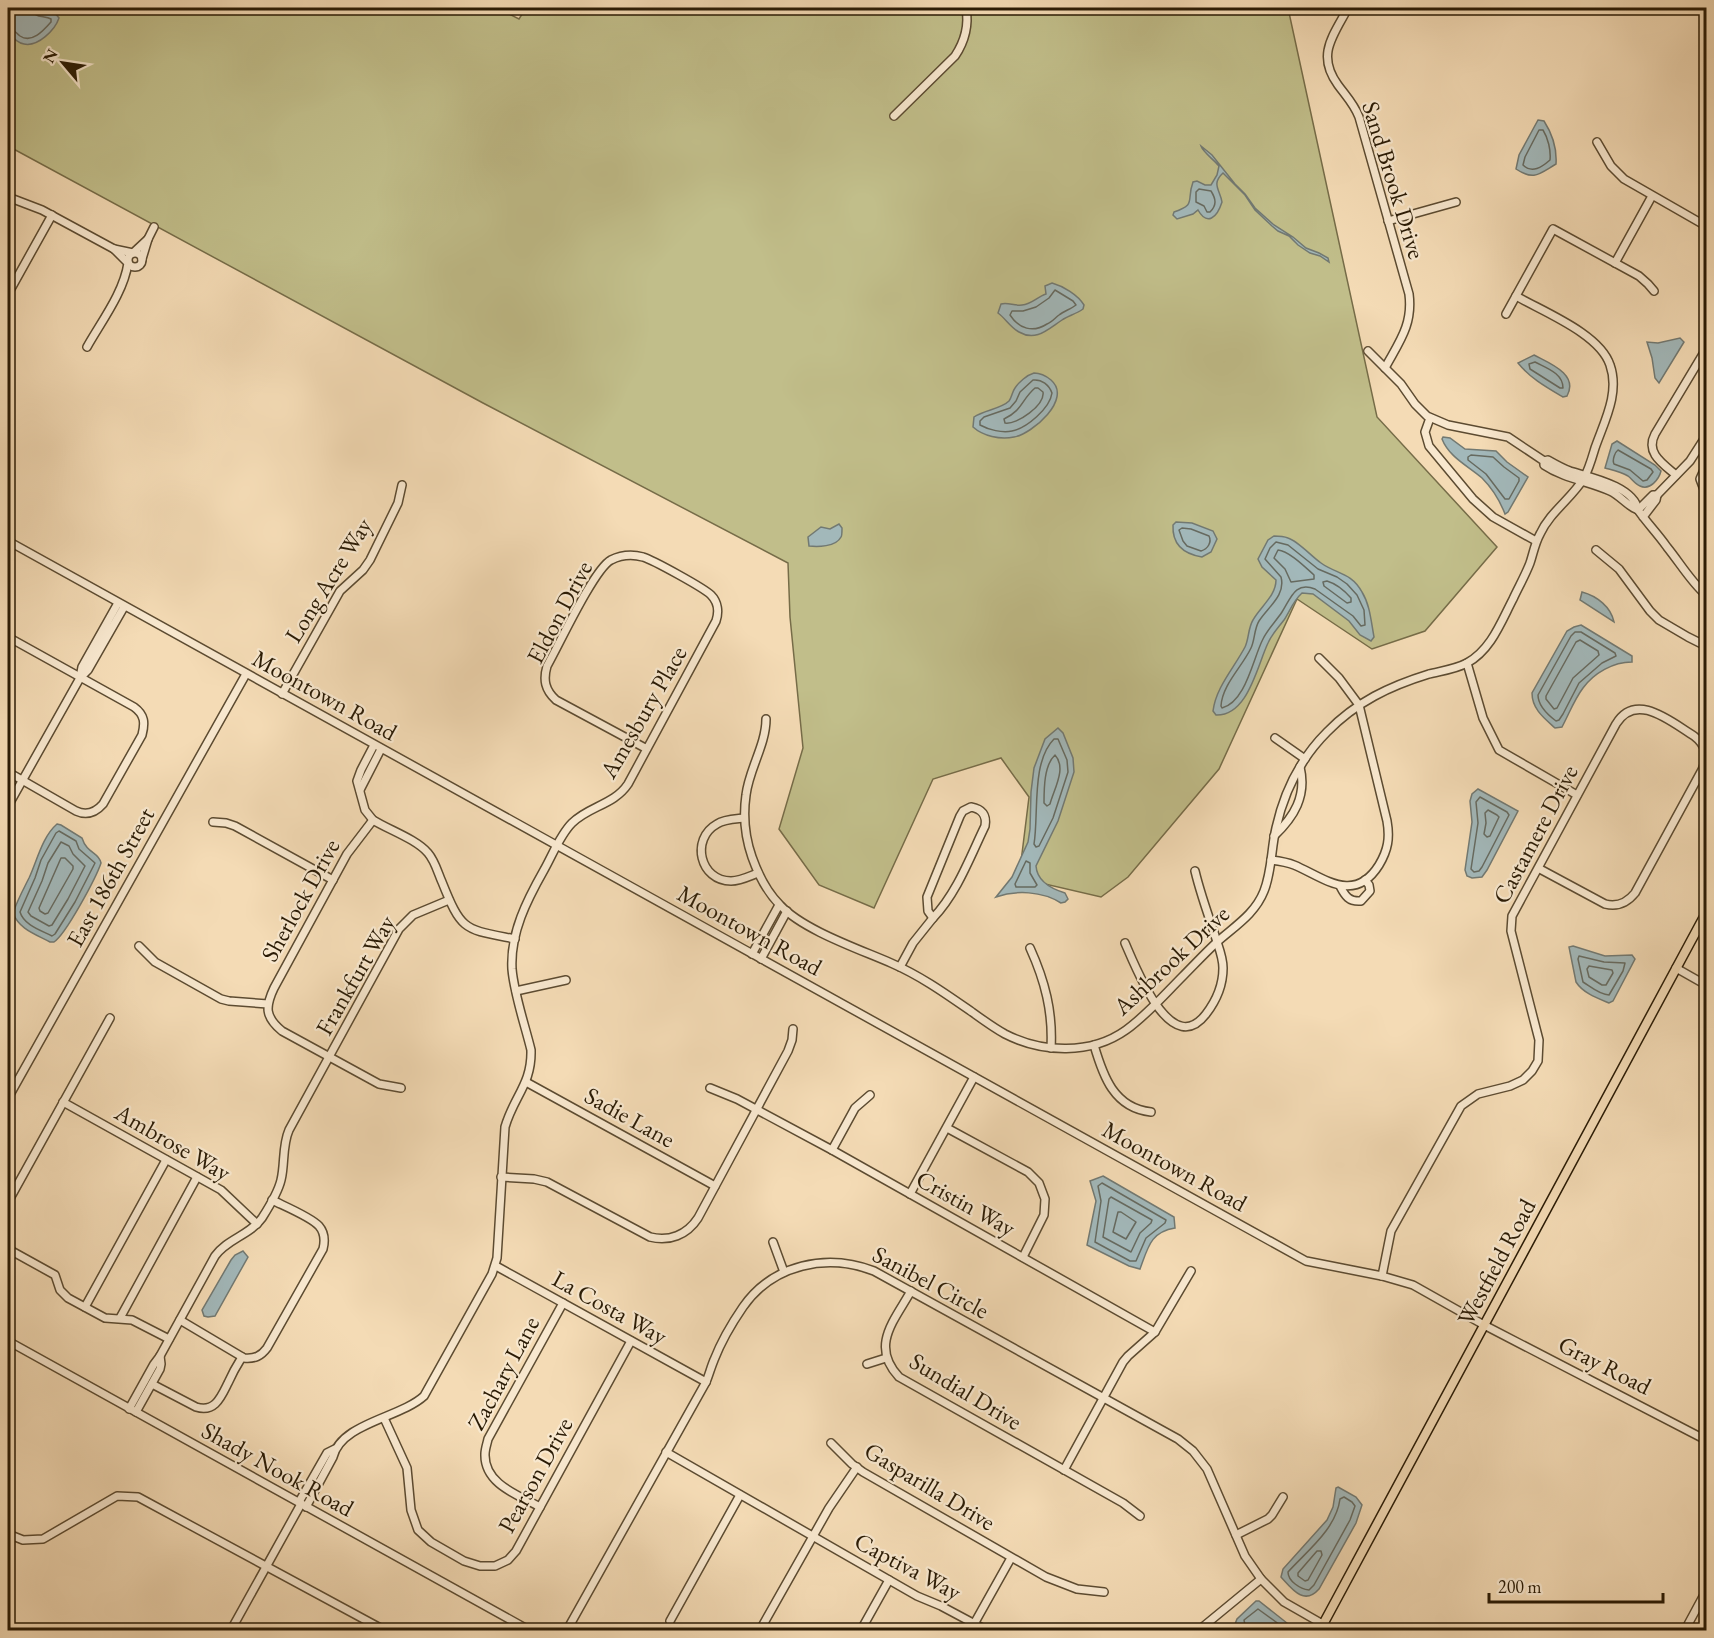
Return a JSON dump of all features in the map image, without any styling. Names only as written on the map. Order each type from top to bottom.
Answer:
[{"type":"main road","name":"Westfield Road","points":[[1322,1627],[1707,913]]},
{"type":"street","points":[[894,116],[959,49],[966,33],[968,20],[966,8]]},
{"type":"street","name":"Sand Brook Drive","points":[[1348,8],[1330,41],[1327,50],[1328,64],[1333,78],[1356,110],[1408,294],[1410,311],[1406,329],[1385,368]]},
{"type":"street","points":[[1597,142],[1617,173],[1633,185],[1707,226]]},
{"type":"street","points":[[1615,263],[1652,196]]},
{"type":"street","points":[[8,197],[42,210],[114,249],[131,267],[137,268]]},
{"type":"street","points":[[1388,221],[1456,202]]},
{"type":"street","points":[[8,294],[52,215]]},
{"type":"street","points":[[87,348],[122,285],[142,264],[148,239],[154,226]]},
{"type":"street","points":[[1506,314],[1553,229],[1645,280],[1654,291]]},
{"type":"street","points":[[122,285],[128,258],[148,239]]},
{"type":"street","points":[[114,249],[138,254],[142,259]]},
{"type":"street","points":[[1516,296],[1592,338],[1603,350],[1610,365],[1613,383],[1610,405],[1584,478]]},
{"type":"street","points":[[1676,475],[1654,453],[1651,448],[1652,439],[1707,349]]},
{"type":"street","points":[[1368,351],[1401,384],[1430,418],[1448,425],[1508,437],[1544,461],[1544,465],[1552,470],[1584,478],[1612,492],[1630,507],[1638,510],[1692,580],[1707,595]]},
{"type":"street","points":[[1430,418],[1425,432],[1429,446],[1473,499],[1493,517],[1536,541]]},
{"type":"street","points":[[1643,517],[1656,500],[1657,495],[1690,460],[1707,436]]},
{"type":"street","points":[[1705,470],[1700,482],[1707,495]]},
{"type":"street","name":"Ashbrook Drive","points":[[766,719],[765,733],[747,783],[744,818],[748,847],[758,873],[779,905],[820,932],[919,976],[1002,1033],[1022,1042],[1039,1046],[1078,1049],[1094,1045],[1125,1031],[1258,904],[1266,886],[1274,836],[1284,800],[1305,759],[1330,729],[1359,705],[1400,683],[1467,663],[1484,648],[1497,630],[1526,572],[1536,541],[1549,519],[1584,478]]},
{"type":"street","name":"Long Acre Way","points":[[282,694],[340,591],[363,570],[370,560],[400,496],[402,485]]},
{"type":"street","points":[[1638,510],[1653,495],[1657,495]]},
{"type":"street","name":"Moontown Road","points":[[8,541],[1306,1261],[1382,1276],[1413,1285],[1484,1325]]},
{"type":"street","points":[[1596,550],[1620,569],[1659,620],[1707,646]]},
{"type":"street","name":"Eldon Drive","points":[[647,749],[552,696],[545,685],[547,666],[597,573],[606,563],[619,557],[634,555],[649,559],[703,589],[712,596],[717,606]]},
{"type":"street","points":[[8,806],[80,678],[88,670],[121,605]]},
{"type":"street","name":"Amesbury Place","points":[[231,1630],[302,1504],[333,1457],[335,1449],[350,1434],[412,1405],[424,1396],[496,1266],[505,1127],[530,1068],[531,1050],[512,969],[515,939],[520,920],[527,901],[568,828],[578,818],[614,800],[624,790],[714,626],[718,616],[717,606]]},
{"type":"street","points":[[8,637],[134,707],[142,714],[144,726],[137,745],[98,810],[87,813],[76,811],[8,772]]},
{"type":"street","points":[[1271,860],[1293,864],[1340,886],[1351,885],[1365,880],[1376,869],[1388,847],[1389,832],[1359,705],[1339,678],[1319,658]]},
{"type":"street","points":[[1467,663],[1482,718],[1498,750],[1577,795]]},
{"type":"street","name":"East 186th Street","points":[[8,1098],[246,674]]},
{"type":"street","name":"Castamere Drive","points":[[1382,1276],[1391,1231],[1461,1106],[1478,1094],[1510,1086],[1523,1080],[1538,1061],[1539,1040],[1511,931],[1512,916],[1577,795],[1619,719],[1629,711],[1646,709],[1697,738],[1705,750],[1702,770],[1635,893],[1622,904],[1611,905],[1596,900],[1538,868]]},
{"type":"street","points":[[1275,738],[1305,759]]},
{"type":"street","points":[[378,747],[360,790],[365,810],[373,820],[419,846],[428,854],[458,917],[467,927],[483,933],[515,939]]},
{"type":"street","points":[[1274,836],[1288,823],[1295,810],[1303,788],[1300,767]]},
{"type":"street","points":[[900,967],[914,943],[953,892],[986,826],[985,816],[978,809],[971,807],[963,811],[929,890],[927,906],[933,918]]},
{"type":"street","points":[[744,818],[721,822],[711,828],[702,841],[701,857],[709,872],[724,880],[738,880],[758,873]]},
{"type":"street","name":"Sherlock Drive","points":[[268,1004],[274,988],[351,847],[373,820]]},
{"type":"street","points":[[213,822],[235,826],[333,880]]},
{"type":"street","points":[[1125,943],[1136,969],[1167,1018],[1176,1026],[1188,1027],[1201,1020],[1215,999],[1222,978],[1223,964],[1199,888],[1196,871]]},
{"type":"street","points":[[1340,886],[1348,899],[1354,902],[1361,901],[1370,891],[1365,880]]},
{"type":"street","name":"Frankfurt Way","points":[[257,1224],[281,1180],[286,1136],[399,929],[413,915],[449,900]]},
{"type":"street","points":[[752,954],[779,905]]},
{"type":"street","points":[[761,959],[787,911]]},
{"type":"street","points":[[139,946],[155,962],[221,999],[268,1004],[268,1014],[282,1031],[379,1084],[401,1088]]},
{"type":"street","points":[[1030,948],[1049,1000],[1052,1022],[1051,1047]]},
{"type":"street","points":[[1676,968],[1707,985]]},
{"type":"street","points":[[516,991],[566,980]]},
{"type":"street","points":[[8,1202],[110,1018]]},
{"type":"street","points":[[501,1177],[547,1182],[645,1234],[662,1239],[677,1236],[690,1228],[698,1218],[791,1046],[793,1029]]},
{"type":"street","points":[[1094,1045],[1104,1076],[1120,1097],[1136,1109],[1151,1112]]},
{"type":"street","points":[[910,1194],[974,1077]]},
{"type":"street","name":"Sadie Lane","points":[[526,1082],[715,1186]]},
{"type":"street","name":"Cristin Way","points":[[710,1088],[757,1109],[832,1150],[1155,1332]]},
{"type":"street","points":[[832,1150],[855,1108],[870,1095]]},
{"type":"street","name":"Ambrose Way","points":[[63,1102],[221,1190],[257,1224]]},
{"type":"street","points":[[947,1128],[1028,1173],[1039,1183],[1045,1199],[1044,1215],[1023,1257]]},
{"type":"street","points":[[85,1307],[166,1160]]},
{"type":"street","points":[[120,1318],[197,1177]]},
{"type":"street","points":[[180,1320],[242,1357],[255,1358],[267,1348],[325,1242],[324,1234],[319,1226],[272,1200]]},
{"type":"street","points":[[133,1411],[154,1364],[219,1251],[257,1224]]},
{"type":"street","points":[[773,1242],[784,1272]]},
{"type":"street","points":[[8,1249],[55,1275],[63,1294],[85,1307],[105,1318],[120,1318],[137,1322],[169,1339]]},
{"type":"street","name":"Sanibel Circle","points":[[567,1630],[706,1382],[718,1352],[742,1308],[756,1292],[784,1272],[818,1263],[847,1263],[874,1271],[1178,1439],[1193,1451],[1207,1469],[1245,1556],[1261,1579],[1284,1602],[1322,1627],[1333,1630]]},
{"type":"street","name":"La Costa Way","points":[[496,1266],[706,1382]]},
{"type":"street","points":[[1064,1470],[1128,1356],[1155,1332],[1191,1271]]},
{"type":"street","name":"Sundial Drive","points":[[911,1291],[887,1333],[885,1342],[886,1358],[894,1372],[906,1382],[1123,1503],[1140,1516]]},
{"type":"street","name":"Zachary Lane","points":[[540,1507],[499,1485],[486,1465],[485,1454],[488,1439],[563,1303]]},
{"type":"street","name":"Gray Road","points":[[1484,1325],[1707,1440]]},
{"type":"street","name":"Shady Nook Road","points":[[8,1341],[529,1630]]},
{"type":"street","name":"Pearson Drive","points":[[384,1418],[407,1468],[411,1510],[418,1530],[431,1542],[464,1562],[480,1566],[495,1566],[508,1560],[516,1551],[631,1341]]},
{"type":"street","points":[[133,1411],[160,1369],[160,1356]]},
{"type":"street","points":[[152,1384],[198,1407],[210,1407],[220,1398],[242,1357]]},
{"type":"street","points":[[867,1364],[886,1358]]},
{"type":"street","name":"Gasparilla Drive","points":[[831,1443],[857,1467],[1011,1558],[1054,1581],[1077,1589],[1104,1592]]},
{"type":"street","name":"Captiva Way","points":[[666,1452],[917,1596],[986,1630]]},
{"type":"street","points":[[760,1630],[812,1536],[857,1467]]},
{"type":"street","points":[[670,1621],[740,1495]]},
{"type":"street","points":[[8,1534],[23,1540],[42,1539],[117,1496],[138,1497],[384,1630]]},
{"type":"street","points":[[1236,1535],[1268,1519],[1282,1497]]},
{"type":"street","points":[[974,1624],[1011,1558]]},
{"type":"street","points":[[1199,1630],[1261,1579]]},
{"type":"street","points":[[861,1630],[889,1580]]},
{"type":"street","points":[[1685,1630],[1706,1591]]},
{"type":"shaded area","points":[[8,8],[497,8],[519,19],[526,8],[1288,8],[1377,417],[1497,547],[1425,631],[1372,649],[1297,599],[1219,769],[1128,877],[1101,897],[1019,878],[1029,797],[1001,758],[933,779],[874,908],[819,885],[779,829],[803,748],[790,617],[788,563],[483,403],[8,146]]},
{"type":"water","points":[[8,9],[55,13],[59,18],[54,28],[45,37],[35,43],[24,44],[8,32]]},
{"type":"water","points":[[1538,120],[1544,121],[1552,137],[1556,164],[1536,175],[1527,175],[1516,169],[1519,155]]},
{"type":"water","points":[[1201,146],[1212,155],[1245,194],[1255,208],[1306,248],[1328,258],[1329,262],[1310,253],[1272,226],[1255,210],[1245,195],[1223,173],[1217,184],[1222,202],[1215,216],[1205,218],[1198,210],[1177,219],[1173,215],[1174,212],[1188,204],[1193,182],[1211,185],[1217,175],[1219,166]]},
{"type":"water","points":[[1052,283],[1074,294],[1084,305],[1083,309],[1042,333],[1031,336],[1016,330],[998,313],[1001,304],[1019,305],[1032,302],[1046,294],[1045,286]]},
{"type":"water","points":[[1680,338],[1684,342],[1659,383],[1655,378],[1647,342],[1658,343]]},
{"type":"water","points":[[1534,355],[1566,375],[1570,388],[1567,396],[1563,397],[1544,386],[1518,363]]},
{"type":"water","points":[[1034,373],[1051,380],[1056,388],[1057,396],[1054,406],[1039,423],[1022,434],[1009,438],[987,435],[973,427],[974,417],[1006,404],[1019,383]]},
{"type":"water","points":[[1443,437],[1450,438],[1465,449],[1496,451],[1528,477],[1508,512],[1505,514],[1501,504],[1482,478],[1449,451]]},
{"type":"water","points":[[1617,441],[1661,471],[1654,483],[1647,487],[1640,486],[1628,476],[1605,468],[1612,444]]},
{"type":"water","points":[[1176,522],[1192,523],[1213,531],[1217,539],[1211,552],[1202,557],[1190,554],[1180,547],[1173,532],[1173,525]]},
{"type":"water","points":[[839,524],[842,528],[841,536],[835,543],[826,546],[809,546],[808,537],[821,527],[830,529]]},
{"type":"water","points":[[1274,536],[1292,540],[1321,563],[1358,585],[1367,602],[1374,637],[1371,641],[1360,635],[1349,621],[1313,594],[1302,593],[1273,634],[1244,699],[1227,713],[1216,715],[1213,711],[1218,694],[1245,647],[1253,620],[1271,596],[1275,586],[1276,580],[1262,567],[1258,559],[1268,540]]},
{"type":"water","points":[[1582,592],[1603,603],[1614,622],[1580,600]]},
{"type":"water","points":[[1581,625],[1632,656],[1632,662],[1604,669],[1587,683],[1574,702],[1562,727],[1555,728],[1536,708],[1532,693],[1567,631]]},
{"type":"water","points":[[1058,728],[1063,733],[1073,758],[1074,772],[1058,821],[1036,866],[1042,880],[1050,887],[1065,893],[1068,899],[1061,903],[1046,896],[1029,893],[1012,893],[996,897],[1012,877],[1028,842],[1034,768],[1045,739]]},
{"type":"water","points":[[1478,789],[1518,811],[1487,870],[1482,877],[1472,878],[1467,876],[1465,870],[1472,822],[1470,801],[1472,794]]},
{"type":"water","points":[[57,824],[82,838],[101,863],[73,917],[59,937],[54,942],[50,942],[23,927],[13,913],[44,842]]},
{"type":"water","points":[[1573,946],[1605,956],[1632,955],[1635,959],[1613,1001],[1609,1003],[1591,995],[1576,982],[1569,947]]},
{"type":"water","points":[[1103,1176],[1174,1217],[1175,1228],[1155,1237],[1140,1269],[1129,1266],[1087,1245],[1096,1201],[1090,1181]]},
{"type":"water","points":[[243,1251],[248,1257],[215,1316],[204,1316],[202,1310],[231,1260]]},
{"type":"water","points":[[1338,1487],[1356,1497],[1362,1505],[1356,1523],[1319,1589],[1314,1594],[1303,1596],[1294,1591],[1281,1577],[1283,1569],[1327,1520]]},
{"type":"water","points":[[1256,1601],[1292,1627],[1292,1630],[1242,1630],[1235,1624],[1237,1619]]}]
